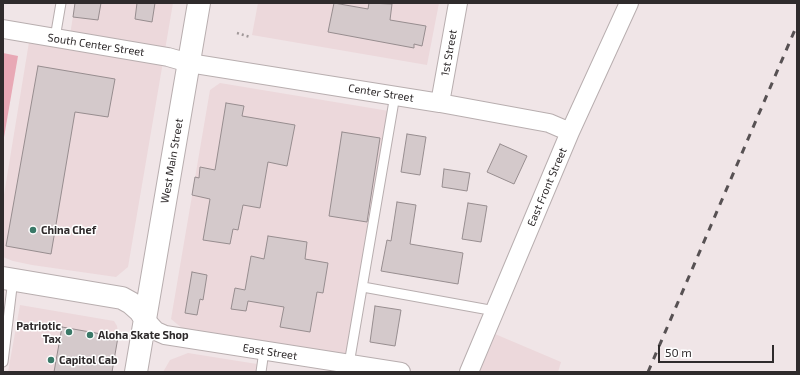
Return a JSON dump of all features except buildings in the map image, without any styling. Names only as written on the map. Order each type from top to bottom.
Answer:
[{"type":"main road","name":"West Main Street","points":[[136,372],[199,3]]},
{"type":"main road","points":[[8,278],[122,298],[135,307],[145,319]]},
{"type":"street","name":"1st Street","points":[[440,103],[458,3]]},
{"type":"street","name":"East Front Street","points":[[469,372],[570,132],[629,3]]},
{"type":"street","name":"South Center Street","points":[[3,29],[168,57],[189,63]]},
{"type":"street","name":"Center Street","points":[[189,63],[396,95],[549,123],[570,132]]},
{"type":"street","name":"East Street","points":[[145,319],[156,331],[165,335],[401,372]]},
{"type":"lane","points":[[54,38],[61,3]]},
{"type":"lane","points":[[349,364],[396,95]]},
{"type":"lane","points":[[3,362],[8,278]]},
{"type":"lane","points":[[362,287],[495,311]]},
{"type":"lane","points":[[261,372],[264,351]]},
{"type":"path","points":[[237,33],[250,38]]},
{"type":"shaded area","points":[[75,3],[173,3],[128,267],[116,277],[32,265],[3,257],[3,201],[29,42],[68,48]]},
{"type":"shaded area","points":[[258,3],[439,3],[427,65],[252,35]]},
{"type":"shaded area","points":[[3,53],[18,56],[3,143]]},
{"type":"shaded area","points":[[220,83],[389,111],[348,357],[183,329],[171,319],[210,90]]},
{"type":"shaded area","points":[[20,305],[114,321],[118,332],[112,372],[8,372]]},
{"type":"shaded area","points":[[495,334],[561,362],[558,372],[479,372]]},
{"type":"shaded area","points":[[188,353],[257,364],[256,372],[163,372],[170,360]]},
{"type":"railway","points":[[648,372],[797,25]]},
{"type":"place","name":"China Chef","points":[[33,230]]},
{"type":"place","name":"Patriotic Tax","points":[[69,332]]},
{"type":"place","name":"Aloha Skate Shop","points":[[90,335]]},
{"type":"place","name":"Capitol Cab","points":[[51,360]]}]
